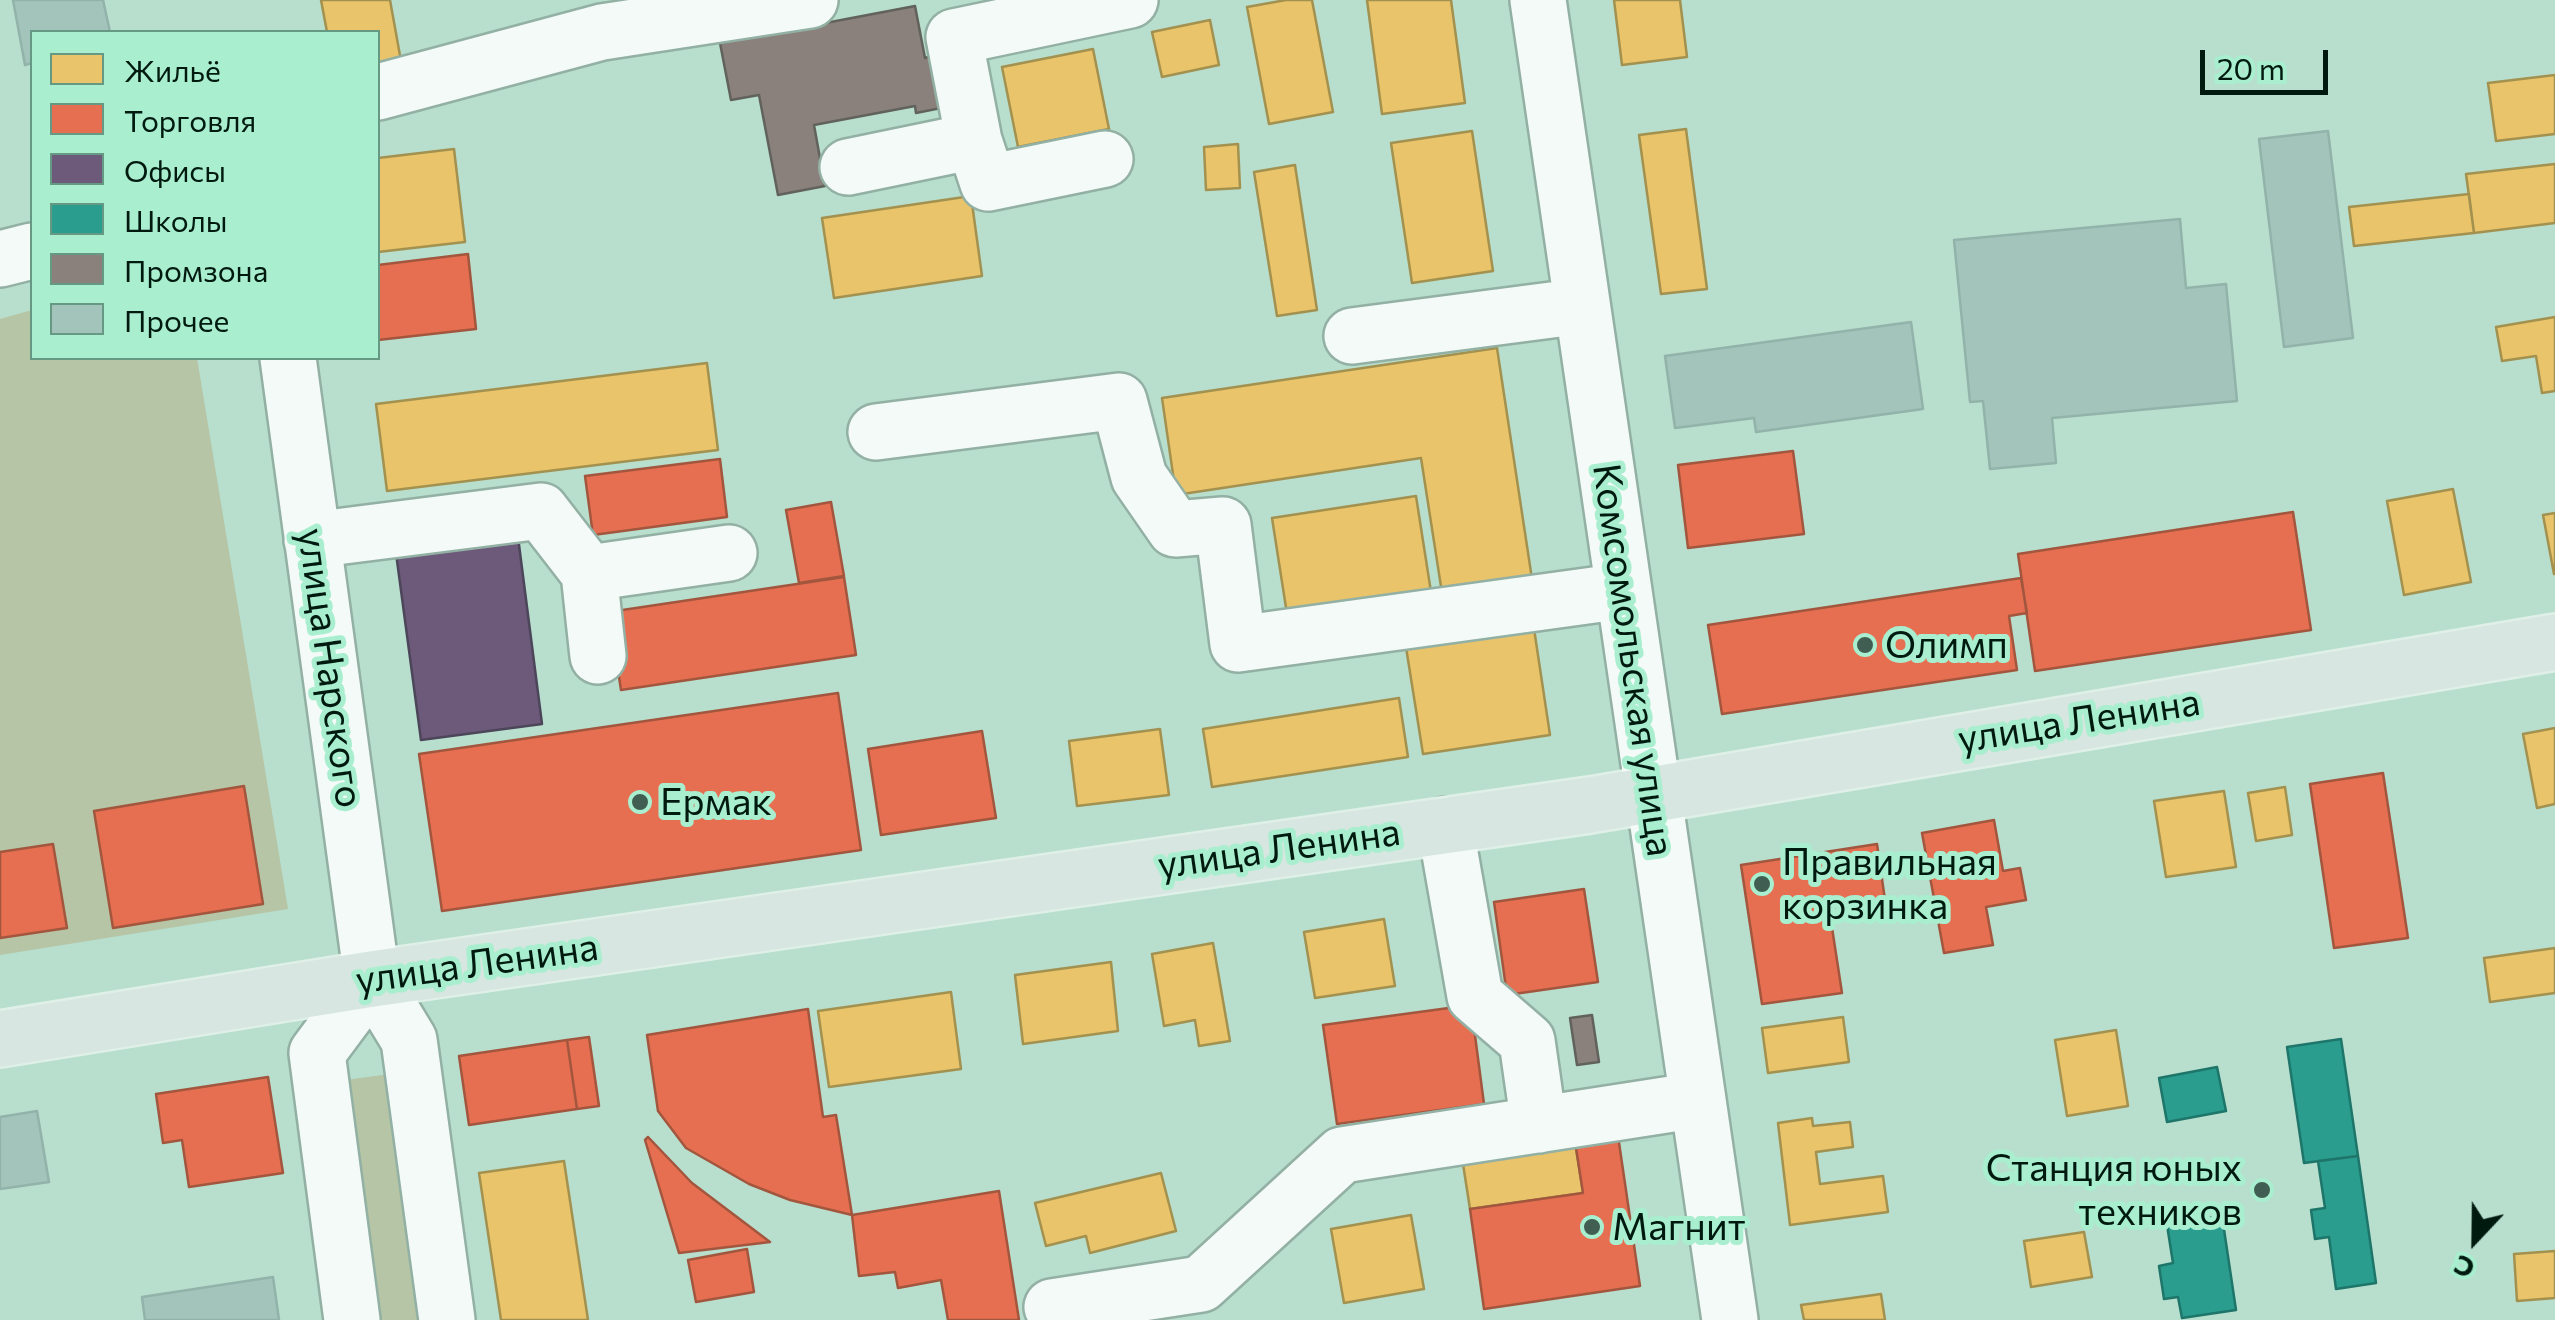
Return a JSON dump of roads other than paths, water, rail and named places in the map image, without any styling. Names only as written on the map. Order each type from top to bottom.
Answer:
[{"type":"main road","name":"улица Ленина","points":[[0,1039],[372,979],[1653,794],[2555,642]]},
{"type":"street","points":[[380,91],[602,32],[810,0]]},
{"type":"street","points":[[1105,158],[988,183],[974,140],[954,36],[1130,0]]},
{"type":"street","name":"Комсомольская улица","points":[[1538,0],[1730,1320]]},
{"type":"street","points":[[848,167],[974,140]]},
{"type":"street","points":[[0,259],[30,252]]},
{"type":"street","points":[[1352,336],[1582,306]]},
{"type":"street","name":"улица Нарского","points":[[288,360],[372,979],[408,1040],[447,1320]]},
{"type":"street","points":[[876,432],[1120,401],[1139,477],[1175,529],[1223,525],[1238,644],[1623,591]]},
{"type":"street","points":[[312,540],[542,511],[589,572],[598,656]]},
{"type":"street","points":[[589,572],[730,553]]},
{"type":"street","points":[[1445,826],[1475,996],[1526,1041],[1539,1125]]},
{"type":"street","points":[[352,1320],[316,1053],[372,979]]},
{"type":"street","points":[[1052,1307],[1201,1284],[1342,1156],[1698,1100]]},
{"type":"place","name":"Олимп","points":[[1865,645]]},
{"type":"place","name":"Ермак","points":[[640,802]]},
{"type":"place","name":"Правильная корзинка","points":[[1762,884]]},
{"type":"place","name":"Станция юных техников","points":[[2262,1190]]},
{"type":"place","name":"Магнит","points":[[1592,1227]]}]
